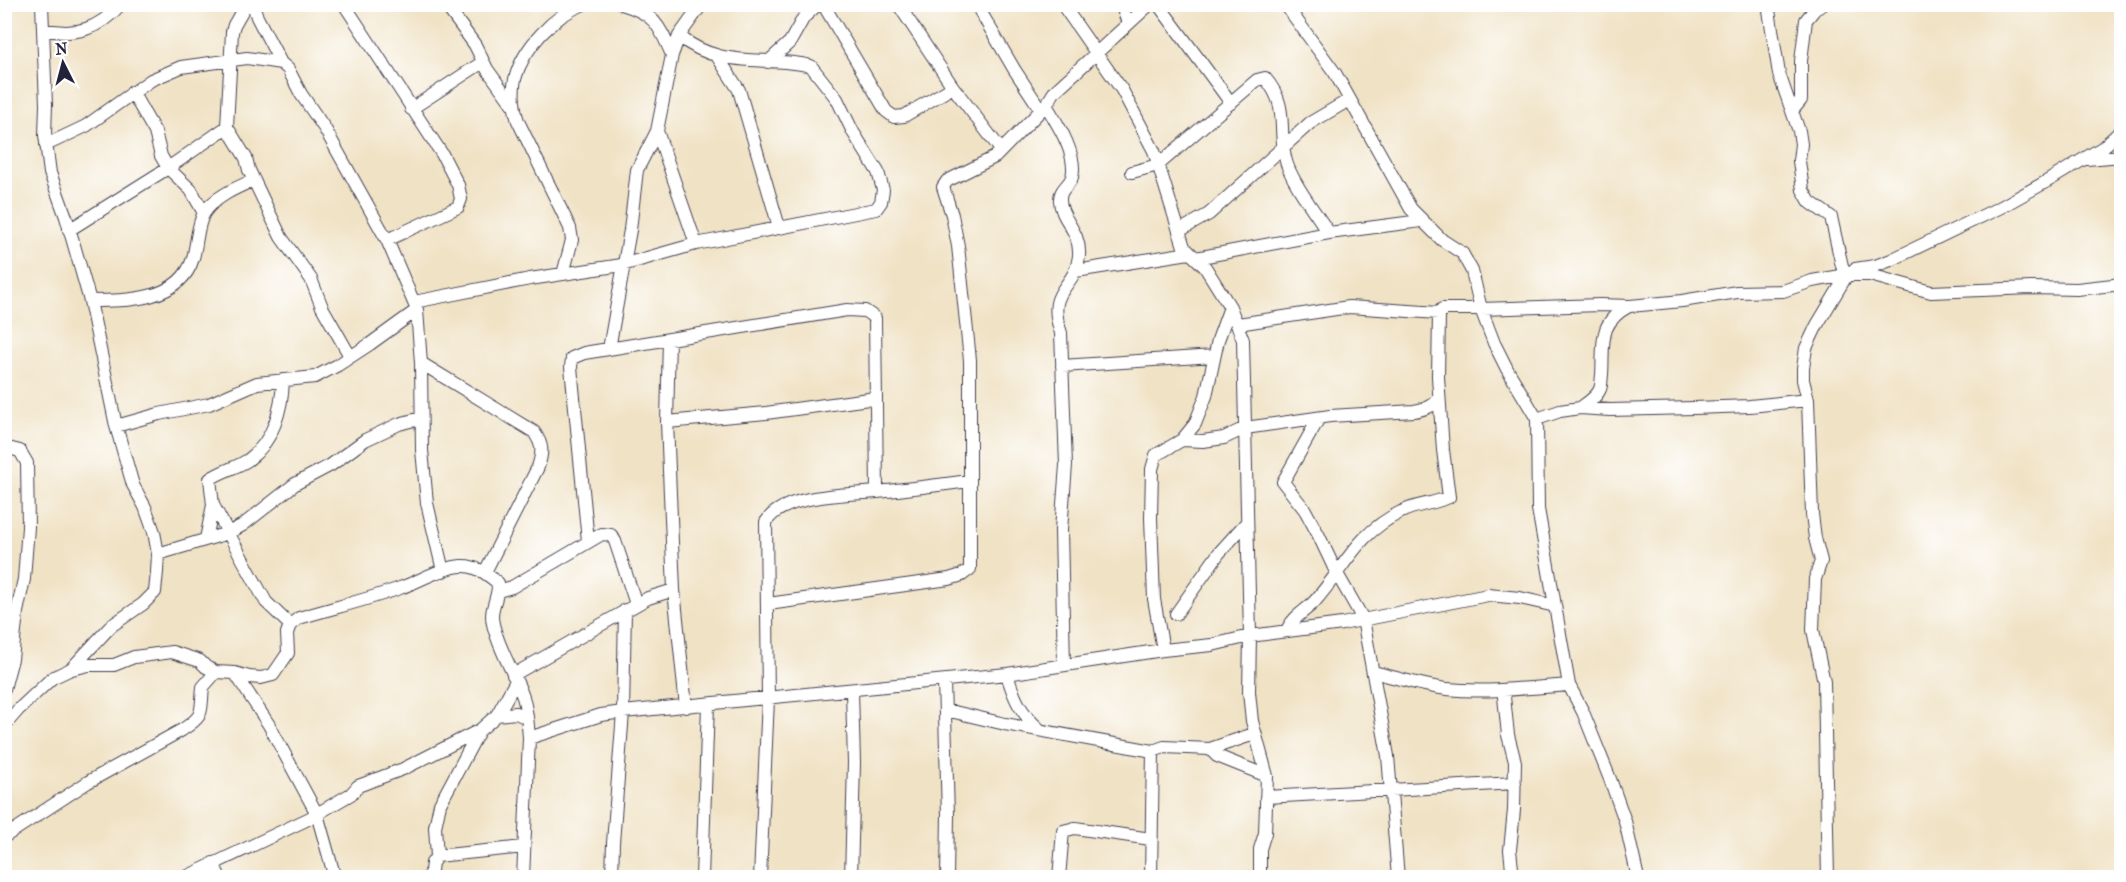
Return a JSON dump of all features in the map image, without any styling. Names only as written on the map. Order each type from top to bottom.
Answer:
[{"type":"street","points":[[42,4],[46,145],[50,173],[90,301],[116,426],[134,485],[146,507],[158,554],[155,592],[143,604],[111,626],[71,669]]},
{"type":"street","points":[[43,29],[68,33],[86,29],[104,20],[121,4]]},
{"type":"street","points":[[246,4],[234,25],[227,127],[246,158],[281,237],[311,279],[333,327],[350,356]]},
{"type":"street","points":[[253,4],[257,17],[281,63],[288,69],[301,94],[326,129],[387,240],[415,306],[421,363],[422,450],[427,503],[443,571]]},
{"type":"street","points":[[344,4],[442,154],[458,185],[461,199],[458,207],[387,240]]},
{"type":"street","points":[[445,4],[476,45],[483,62],[513,105],[525,139],[570,228],[572,240],[563,274]]},
{"type":"street","points":[[513,105],[515,79],[529,49],[544,30],[584,4]]},
{"type":"street","points":[[609,349],[630,230],[637,170],[657,131],[672,55],[679,36],[702,4]]},
{"type":"street","points":[[768,62],[789,42],[804,17],[818,4]]},
{"type":"street","points":[[823,4],[886,111],[894,117],[904,116],[953,87]]},
{"type":"street","points":[[898,4],[953,87],[1001,150]]},
{"type":"street","points":[[976,4],[1064,136],[1073,168],[1071,180],[1061,191],[1060,201],[1076,233],[1079,255],[1076,271],[1065,285],[1054,312],[1060,333],[1066,465],[1061,530],[1064,665]]},
{"type":"street","points":[[1062,4],[1122,90],[1154,151],[1184,247],[1206,267],[1230,307],[1243,339],[1250,636],[1249,692],[1254,734],[1262,753],[1267,776],[1265,833],[1260,849],[1260,878]]},
{"type":"street","points":[[1121,4],[1128,23]]},
{"type":"street","points":[[768,604],[950,579],[970,569],[970,360],[958,246],[943,187],[947,181],[995,157],[1043,107],[1055,91],[1150,4]]},
{"type":"street","points":[[1158,4],[1231,103]]},
{"type":"street","points":[[1285,4],[1335,73],[1411,209],[1442,240],[1462,253],[1472,271],[1481,309],[1507,369],[1537,419],[1538,509],[1569,685],[1583,712],[1614,790],[1625,821],[1638,878]]},
{"type":"street","points":[[1768,4],[1779,74],[1801,144],[1799,160],[1803,190],[1810,202],[1831,217],[1842,266],[1847,275]]},
{"type":"street","points":[[1792,111],[1801,100],[1801,61],[1806,20],[1815,9],[1824,4]]},
{"type":"street","points":[[628,5],[648,14],[655,20],[672,55]]},
{"type":"street","points":[[116,426],[209,404],[257,383],[315,377],[350,356],[415,306],[563,274],[622,265],[696,244],[779,226],[876,209],[881,202],[883,190],[878,172],[853,132],[837,99],[811,66],[733,60],[704,51],[679,36]]},
{"type":"street","points":[[672,55],[704,51]]},
{"type":"street","points":[[717,56],[739,90],[779,226]]},
{"type":"street","points":[[46,145],[86,126],[151,80],[181,67],[232,60],[270,60],[281,63]]},
{"type":"street","points":[[411,109],[483,62]]},
{"type":"street","points":[[1132,172],[1158,165],[1257,80],[1265,78],[1280,101],[1285,159],[1305,198],[1329,234]]},
{"type":"street","points":[[132,92],[155,132],[161,156],[168,168],[191,190],[204,213]]},
{"type":"street","points":[[1179,231],[1209,214],[1310,123],[1349,99]]},
{"type":"street","points":[[69,230],[168,168],[227,127]]},
{"type":"street","points":[[1828,878],[1824,682],[1813,630],[1815,579],[1821,561],[1812,514],[1808,400],[1803,380],[1806,348],[1847,275],[1854,269],[1875,266],[1916,249],[2001,207],[2102,148],[2121,130]]},
{"type":"street","points":[[657,131],[696,244]]},
{"type":"street","points":[[2083,160],[2121,156]]},
{"type":"street","points":[[90,301],[135,300],[170,287],[185,277],[192,260],[204,213],[218,199],[254,180]]},
{"type":"street","points":[[1076,271],[1421,221]]},
{"type":"street","points":[[1238,324],[1350,307],[1438,313],[1442,309],[1630,306],[1737,292],[1783,291],[1812,281],[1847,275],[1870,275],[1931,292],[2032,288],[2077,289],[2121,284]]},
{"type":"street","points":[[1580,408],[1592,399],[1600,388],[1602,343],[1606,329],[1617,313],[1630,306]]},
{"type":"street","points":[[1163,650],[1154,599],[1150,518],[1152,469],[1156,455],[1182,440],[1194,424],[1206,396],[1214,356],[1230,307]]},
{"type":"street","points":[[588,541],[572,358],[584,353],[847,310],[866,311],[875,318],[877,492]]},
{"type":"street","points":[[1287,631],[1294,620],[1315,601],[1368,532],[1402,511],[1449,497],[1439,398],[1438,313]]},
{"type":"street","points":[[669,339],[668,422],[674,590],[686,707]]},
{"type":"street","points":[[1062,366],[1214,356]]},
{"type":"street","points":[[421,363],[534,432],[542,443],[542,454],[538,467],[484,572]]},
{"type":"street","points":[[206,539],[213,506],[210,479],[247,460],[267,440],[277,420],[283,381]]},
{"type":"street","points":[[668,422],[766,413],[876,398]]},
{"type":"street","points":[[1182,440],[1203,441],[1224,438],[1245,428],[1319,418],[1414,411],[1434,404],[1439,398]]},
{"type":"street","points":[[1537,419],[1560,411],[1580,408],[1610,410],[1694,408],[1750,406],[1808,400]]},
{"type":"street","points":[[1414,411],[1441,420]]},
{"type":"street","points":[[158,554],[243,525],[295,484],[331,465],[365,440],[399,424],[421,418]]},
{"type":"street","points":[[1319,418],[1283,482],[1305,510],[1363,619],[1388,756],[1398,878]]},
{"type":"street","points":[[4,447],[20,451],[27,462],[28,526],[24,579],[17,612],[12,659],[4,689]]},
{"type":"street","points":[[760,878],[768,699],[766,522],[771,514],[783,508],[813,499],[969,481]]},
{"type":"street","points":[[213,506],[266,602],[291,625]]},
{"type":"street","points":[[1176,614],[1220,553],[1247,522]]},
{"type":"street","points":[[4,726],[52,678],[71,669],[89,665],[114,664],[134,657],[172,652],[200,661],[216,672],[261,678],[273,675],[288,653],[287,633],[291,625],[299,618],[399,588],[461,566],[473,567],[484,572],[498,587],[512,587],[588,541],[602,534],[611,535],[615,541],[631,607],[612,878]]},
{"type":"street","points":[[498,587],[491,610],[492,623],[500,647],[524,699],[529,738],[523,878]]},
{"type":"street","points":[[184,878],[317,814],[351,794],[358,786],[402,769],[480,730],[497,715],[515,678],[631,607],[648,598],[674,590]]},
{"type":"street","points":[[529,738],[601,716],[623,712],[1007,674],[1163,650],[1212,645],[1250,636],[1363,619],[1488,595],[1520,598],[1555,606]]},
{"type":"street","points":[[4,837],[88,782],[196,721],[202,711],[202,687],[216,672]]},
{"type":"street","points":[[1373,672],[1417,684],[1448,689],[1507,690],[1569,685]]},
{"type":"street","points":[[235,673],[269,725],[317,814],[335,878]]},
{"type":"street","points":[[1007,674],[1014,698],[1027,718],[1039,729]]},
{"type":"street","points":[[944,681],[948,815],[947,878]]},
{"type":"street","points":[[1507,690],[1504,696],[1508,735],[1515,762],[1510,850],[1513,878]]},
{"type":"street","points":[[851,878],[854,763],[852,691]]},
{"type":"street","points":[[702,878],[708,705]]},
{"type":"street","points":[[946,710],[1005,724],[1154,751],[1164,747],[1210,749],[1254,734]]},
{"type":"street","points":[[497,715],[516,713],[527,718]]},
{"type":"street","points":[[430,878],[432,863],[437,856],[435,826],[440,804],[480,730]]},
{"type":"street","points":[[1210,749],[1217,756],[1267,776]]},
{"type":"street","points":[[1151,878],[1154,751]]},
{"type":"street","points":[[1266,797],[1515,783]]},
{"type":"street","points":[[1059,878],[1063,831],[1075,828],[1151,839]]},
{"type":"street","points":[[437,856],[524,847]]},
{"type":"street","points":[[213,863],[220,878]]}]
